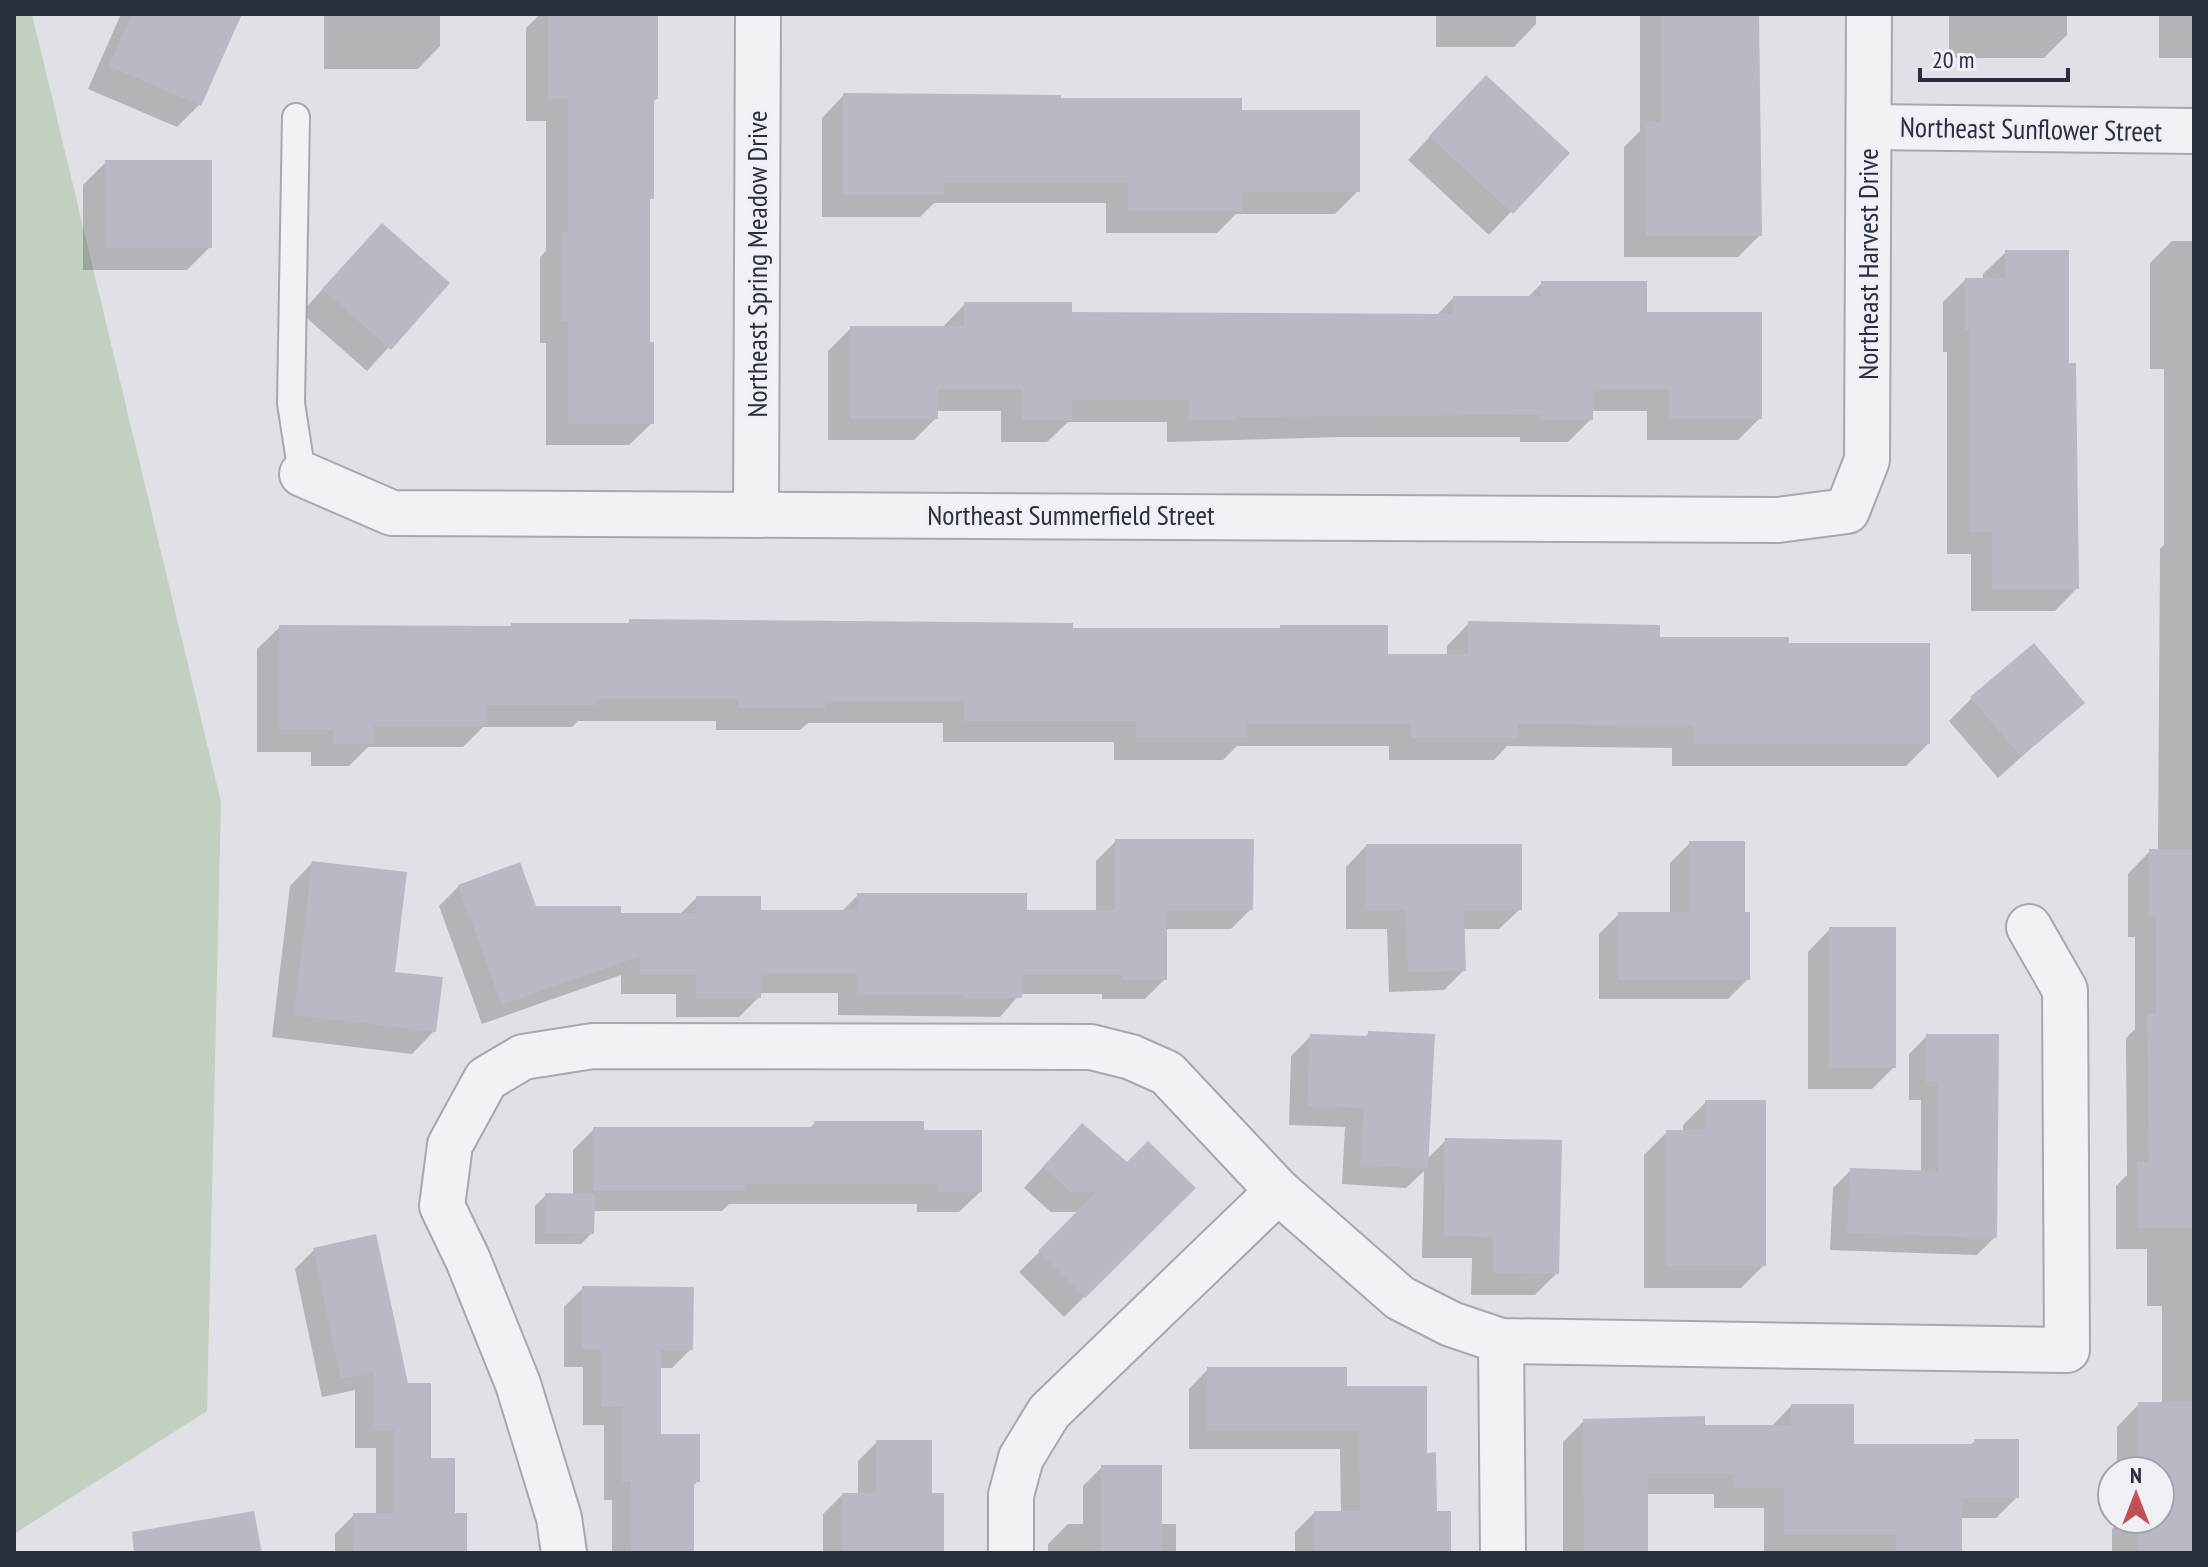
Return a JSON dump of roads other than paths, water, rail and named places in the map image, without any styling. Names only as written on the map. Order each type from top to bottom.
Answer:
[{"type":"street","name":"Northeast Spring Meadow Drive","points":[[756,513],[758,14]]},
{"type":"street","name":"Northeast Harvest Drive","points":[[1847,511],[1867,460],[1869,14]]},
{"type":"street","name":"Northeast Sunflower Street","points":[[1869,127],[2194,131]]},
{"type":"street","name":"Northeast Summerfield Street","points":[[302,474],[392,513],[1778,520],[1847,511]]},
{"type":"street","points":[[564,1553],[559,1518],[518,1384],[468,1260],[442,1206],[450,1145],[486,1079],[523,1057],[593,1046],[1091,1047],[1131,1057],[1167,1073],[1278,1191],[1400,1298],[1451,1324],[1501,1341],[2067,1350],[2065,990],[2029,927]]},
{"type":"street","points":[[1011,1553],[1011,1495],[1021,1458],[1049,1412],[1278,1191]]},
{"type":"street","points":[[1501,1341],[1503,1553]]},
{"type":"lane","points":[[296,117],[291,403],[302,474]]}]
